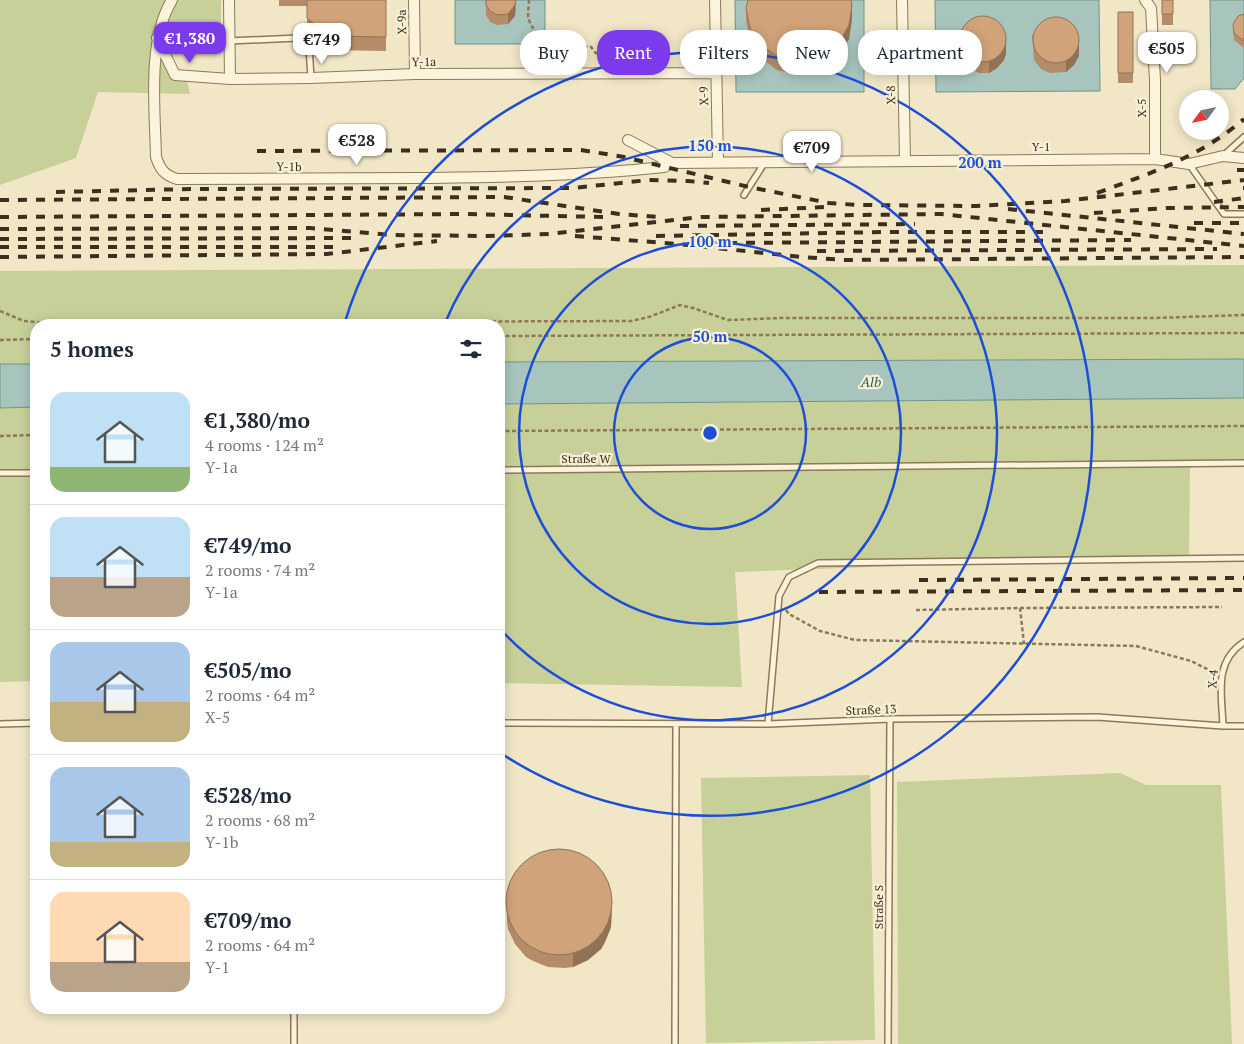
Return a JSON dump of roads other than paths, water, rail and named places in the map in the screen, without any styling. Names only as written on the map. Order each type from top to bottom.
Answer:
[{"type":"street","name":"Y-1b","points":[[172,0],[157,37],[155,56],[156,156],[160,169],[167,176],[177,179],[323,180],[544,176],[608,173],[664,167],[672,163],[718,162]]},
{"type":"street","points":[[229,0],[230,79]]},
{"type":"street","name":"X-9a","points":[[414,0],[415,74]]},
{"type":"street","name":"X-9","points":[[715,0],[715,30]]},
{"type":"street","name":"X-8","points":[[902,0],[905,160]]},
{"type":"street","name":"X-5","points":[[1145,0],[1151,8],[1155,80],[1155,159]]},
{"type":"street","name":"Y-1a","points":[[157,37],[175,75],[230,79],[415,74],[680,73]]},
{"type":"street","name":"X-9","points":[[716,75],[718,162]]},
{"type":"street","name":"Y-1b","points":[[628,140],[672,163]]},
{"type":"street","name":"Y-1","points":[[718,162],[1155,159],[1189,164],[1224,156],[1244,158]]},
{"type":"lane","points":[[230,41],[298,38],[309,47],[311,78]]},
{"type":"lane","points":[[1224,156],[1244,137]]},
{"type":"lane","points":[[744,194],[765,161]]},
{"type":"lane","points":[[1189,164],[1224,214],[1244,214]]},
{"type":"lane","name":"Straße W","points":[[505,470],[1244,463]]},
{"type":"lane","points":[[0,473],[30,473]]},
{"type":"lane","points":[[768,724],[779,596],[789,577],[818,564],[1244,558]]},
{"type":"lane","name":"X-4","points":[[1223,726],[1221,676],[1226,658],[1244,642]]},
{"type":"lane","name":"Straße 13","points":[[505,723],[768,724],[890,719],[1097,717],[1244,726]]},
{"type":"lane","name":"Straße S","points":[[888,1044],[890,719]]},
{"type":"lane","points":[[0,724],[30,723]]},
{"type":"lane","points":[[675,1044],[676,724]]},
{"type":"lane","points":[[294,1014],[294,1044]]},
{"type":"water","points":[[455,0],[545,0],[545,30],[520,30],[520,44],[455,44]]},
{"type":"water","points":[[735,0],[864,0],[864,30],[858,30],[858,75],[864,75],[864,92],[736,92],[736,75],[767,75],[767,30],[735,30]]},
{"type":"water","points":[[935,0],[1099,0],[1100,91],[936,92],[936,75],[982,75],[982,30],[935,30]]},
{"type":"water","points":[[1210,0],[1244,0],[1244,78],[1235,89],[1211,89]]},
{"type":"water","name":"Alb","points":[[1244,359],[1244,398],[505,404],[505,362]]},
{"type":"water","points":[[0,364],[30,364],[30,407],[0,408]]},
{"type":"railway","points":[[1097,193],[1156,171],[1192,154],[1210,144],[1244,119]]},
{"type":"railway","points":[[257,151],[581,150],[624,157],[749,187],[829,203],[858,205],[976,206],[1065,201],[1244,180]]},
{"type":"railway","points":[[1237,170],[1244,170]]},
{"type":"railway","points":[[56,192],[191,189],[573,188],[649,180],[709,183]]},
{"type":"railway","points":[[0,200],[504,197],[619,214],[659,217]]},
{"type":"railway","points":[[1214,202],[1244,198]]},
{"type":"railway","points":[[761,210],[826,207]]},
{"type":"railway","points":[[1094,213],[1166,208],[1244,207]]},
{"type":"railway","points":[[1008,209],[1244,234]]},
{"type":"railway","points":[[0,217],[463,214],[604,217]]},
{"type":"railway","points":[[0,229],[310,228],[391,235],[487,236],[549,234],[701,217],[941,214],[1244,246]]},
{"type":"railway","points":[[1194,223],[1244,223]]},
{"type":"railway","points":[[680,226],[915,224]]},
{"type":"railway","points":[[656,236],[885,232],[1049,232]]},
{"type":"railway","points":[[575,236],[845,260],[1244,257]]},
{"type":"railway","points":[[0,239],[354,238]]},
{"type":"railway","points":[[728,243],[1131,240]]},
{"type":"railway","points":[[0,257],[327,254],[437,241]]},
{"type":"railway","points":[[0,247],[339,247]]},
{"type":"railway","points":[[817,251],[1217,249]]},
{"type":"railway","points":[[919,580],[1244,578]]},
{"type":"railway","points":[[819,592],[1244,590]]}]
